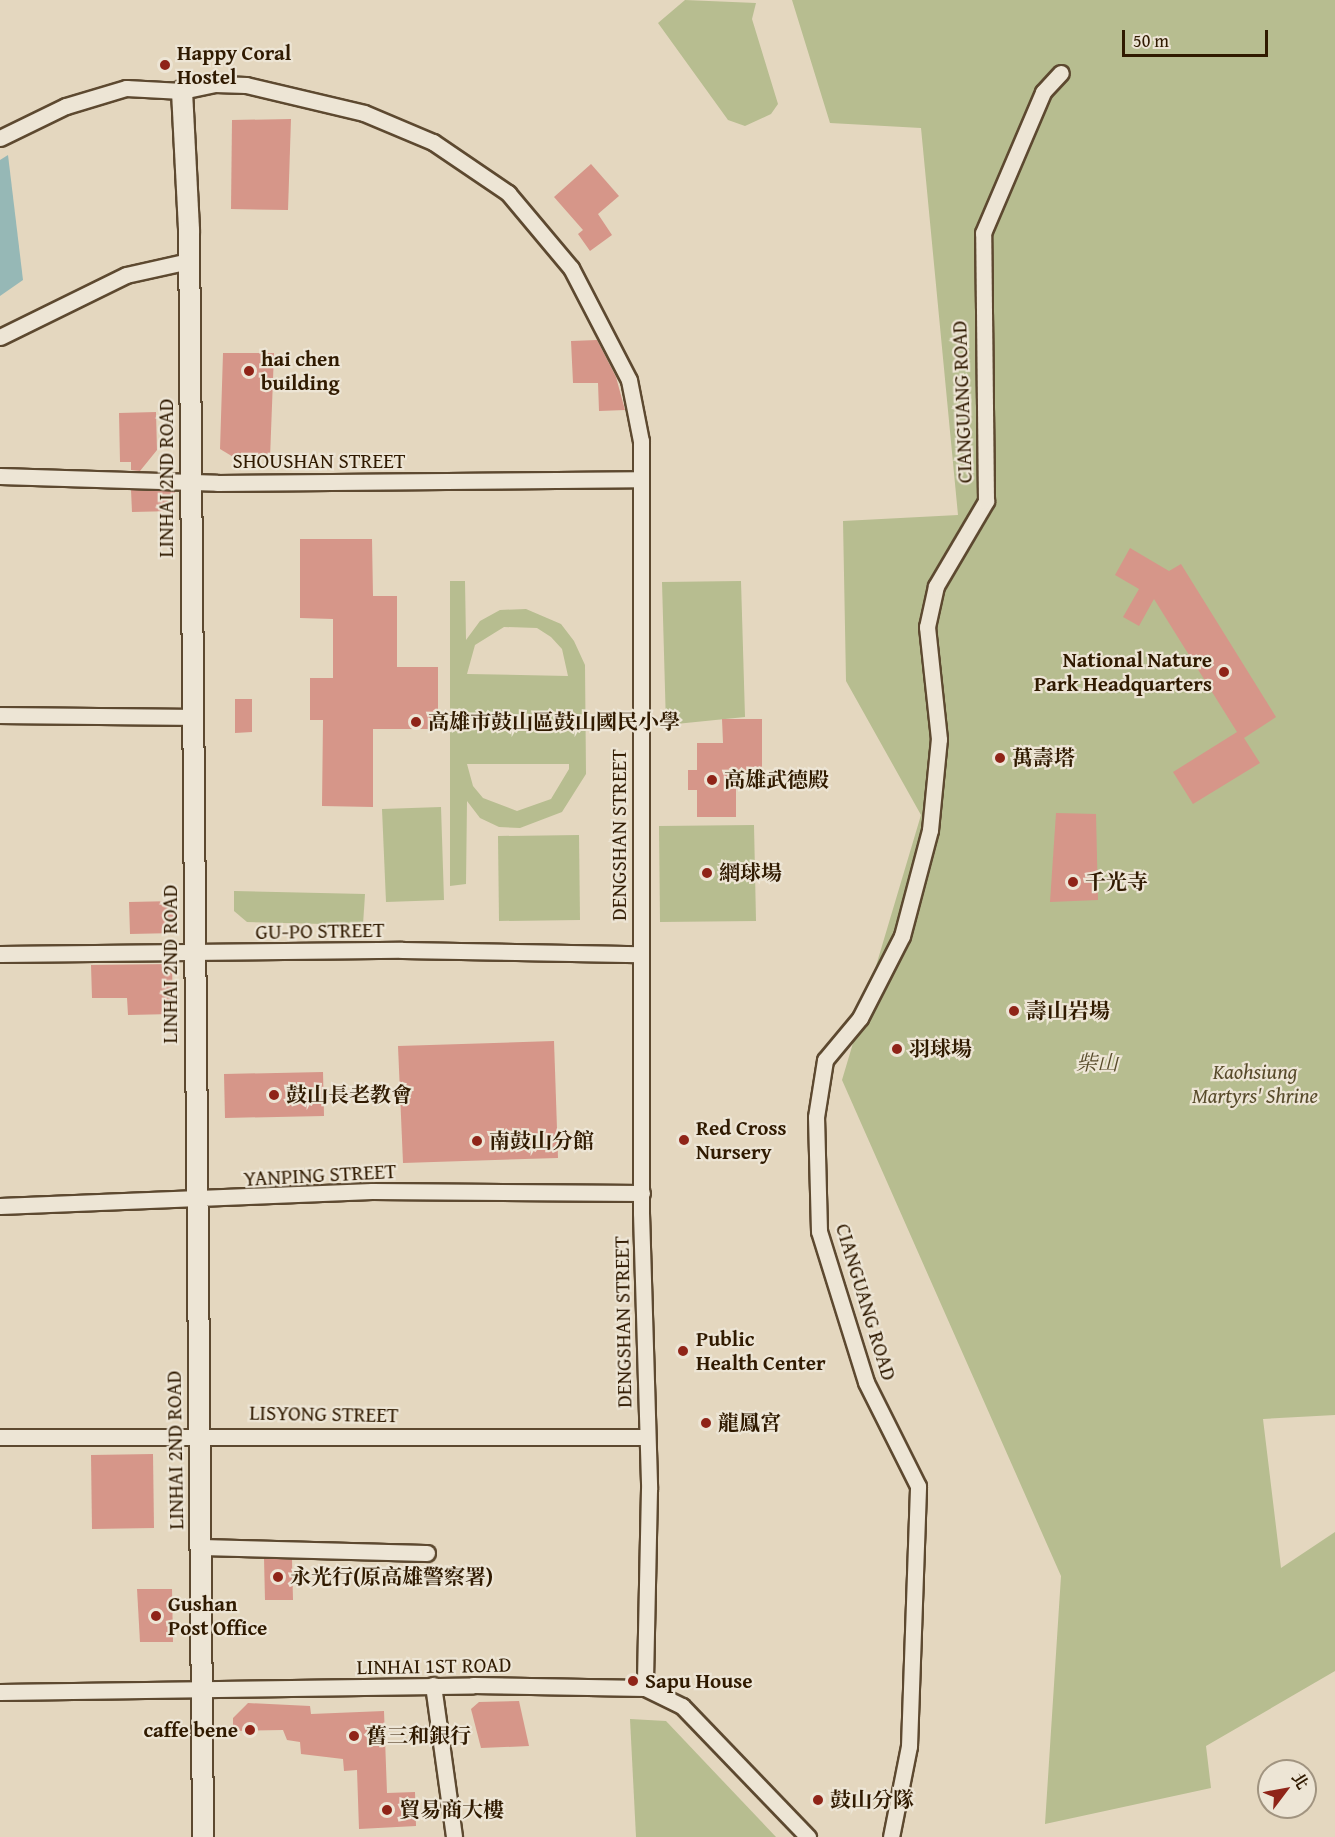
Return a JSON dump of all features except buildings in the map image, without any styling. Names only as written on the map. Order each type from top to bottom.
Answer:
[{"type":"street","name":"CIANGUANG ROAD","points":[[891,1837],[909,1746],[918,1486],[866,1382],[819,1231],[816,1117],[825,1060],[860,1018],[902,936],[930,831],[939,739],[927,627],[936,586],[986,501],[983,233],[1043,92],[1061,74]]},
{"type":"street","name":"DENGSHAN STREET","points":[[0,138],[93,96],[140,87],[182,91],[215,84],[298,94],[364,112],[485,172],[571,268],[612,342],[634,399],[638,479],[642,1193],[647,1437],[645,1688]]},
{"type":"street","name":"LINHAI 2ND ROAD","points":[[182,91],[189,261],[203,1837]]},
{"type":"street","points":[[0,337],[126,275],[189,261]]},
{"type":"street","name":"SHOUSHAN STREET","points":[[0,476],[191,483],[638,479]]},
{"type":"street","points":[[0,715],[192,717]]},
{"type":"street","name":"GU-PO STREET","points":[[0,954],[195,954],[402,950],[640,954]]},
{"type":"street","name":"YANPING STREET","points":[[0,1206],[196,1202],[372,1191],[642,1193]]},
{"type":"street","name":"LISYONG STREET","points":[[0,1437],[199,1433],[647,1437]]},
{"type":"street","points":[[200,1548],[427,1553]]},
{"type":"street","points":[[433,1685],[454,1837]]},
{"type":"street","name":"LINHAI 1ST ROAD","points":[[0,1692],[202,1692],[433,1685],[645,1688],[682,1706],[808,1837]]},
{"type":"green space","points":[[685,0],[756,3],[752,19],[778,104],[771,114],[745,126],[728,120],[658,23]]},
{"type":"green space","name":"柴山","points":[[792,0],[1335,0],[1335,1415],[1263,1419],[1281,1568],[1335,1532],[1335,1671],[1206,1746],[1211,1788],[1045,1824],[1061,1576],[842,1080],[921,815],[846,681],[843,521],[958,515],[921,128],[830,123]]},
{"type":"green space","points":[[450,581],[465,581],[466,640],[480,621],[500,610],[526,609],[561,624],[574,641],[585,665],[586,774],[562,812],[520,828],[499,827],[480,818],[467,801],[466,884],[450,886]],"holes":[[[504,627],[537,628],[551,637],[562,649],[568,676],[467,674],[475,645]],[[467,764],[569,764],[569,769],[551,799],[517,811],[483,798],[473,786]]]},
{"type":"green space","points":[[741,581],[745,717],[666,725],[662,582]]},
{"type":"green space","points":[[441,807],[444,900],[386,902],[382,809]]},
{"type":"green space","name":"網球場","points":[[754,825],[756,921],[660,922],[659,826]]},
{"type":"green space","points":[[579,835],[580,920],[499,921],[498,836]]},
{"type":"green space","points":[[234,891],[365,894],[363,925],[247,922],[234,911]]},
{"type":"green space","points":[[630,1719],[666,1721],[776,1837],[636,1837]]},
{"type":"water","points":[[8,155],[23,280],[0,296],[0,160]]},
{"type":"place","name":"Happy Coral Hostel","points":[[165,65]]},
{"type":"place","name":"hai chen building","points":[[249,371]]},
{"type":"place","name":"National Nature Park Headquarters","points":[[1224,672]]},
{"type":"place","name":"高雄市鼓山區鼓山國民小學","points":[[416,722]]},
{"type":"place","name":"萬壽塔","points":[[1000,758]]},
{"type":"place","name":"高雄武德殿","points":[[712,780]]},
{"type":"place","name":"網球場","points":[[707,873]]},
{"type":"place","name":"千光寺","points":[[1073,882]]},
{"type":"place","name":"壽山岩場","points":[[1014,1011]]},
{"type":"place","name":"羽球場","points":[[897,1049]]},
{"type":"place","name":"鼓山長老教會","points":[[274,1095]]},
{"type":"place","name":"Red Cross Nursery","points":[[684,1140]]},
{"type":"place","name":"南鼓山分館","points":[[477,1141]]},
{"type":"place","name":"Public Health Center","points":[[683,1351]]},
{"type":"place","name":"龍鳳宮","points":[[706,1423]]},
{"type":"place","name":"永光行(原高雄警察署)","points":[[278,1577]]},
{"type":"place","name":"Gushan Post Office","points":[[156,1616]]},
{"type":"place","name":"Sapu House","points":[[633,1681]]},
{"type":"place","name":"caffe bene","points":[[250,1730]]},
{"type":"place","name":"舊三和銀行","points":[[354,1736]]},
{"type":"place","name":"鼓山分隊","points":[[818,1800]]},
{"type":"place","name":"貿易商大樓","points":[[387,1810]]},
{"type":"park label","name":"Kaohsiung Martyrs' Shrine","points":[[1255,1084]]}]
